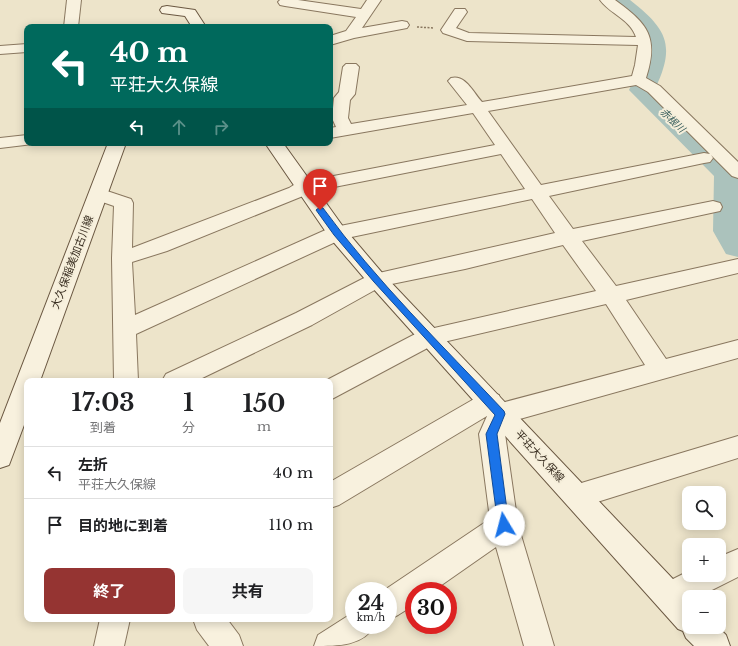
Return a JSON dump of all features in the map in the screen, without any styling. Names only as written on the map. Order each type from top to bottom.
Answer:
[{"type":"street","points":[[71,24],[74,0]]},
{"type":"street","points":[[351,34],[374,0]]},
{"type":"street","points":[[607,0],[639,26],[645,40],[646,54],[638,80]]},
{"type":"street","points":[[285,2],[364,14]]},
{"type":"street","points":[[167,10],[190,13],[197,24]]},
{"type":"street","points":[[460,12],[448,30],[467,37],[630,42],[645,40]]},
{"type":"street","points":[[333,40],[351,34],[402,25]]},
{"type":"street","points":[[0,50],[24,48]]},
{"type":"street","points":[[346,130],[340,118],[342,98],[347,94],[351,67]]},
{"type":"street","points":[[333,132],[638,80],[654,89],[738,172]]},
{"type":"street","points":[[456,81],[507,148],[568,237],[611,296],[660,370]]},
{"type":"street","points":[[0,143],[24,140]]},
{"type":"street","name":"大久保稲美加古川線","points":[[29,378],[116,146]]},
{"type":"street","name":"平荘大久保線","points":[[276,146],[303,187],[337,233],[377,280],[682,610]]},
{"type":"street","points":[[122,258],[167,243],[296,192],[303,187],[507,148]]},
{"type":"street","points":[[124,330],[337,233],[704,158]]},
{"type":"street","points":[[98,194],[124,203],[122,258],[126,378]]},
{"type":"street","points":[[180,378],[304,319],[377,280],[466,262],[568,237],[713,207]]},
{"type":"street","points":[[333,388],[430,337],[738,266]]},
{"type":"street","points":[[333,494],[495,408],[660,370],[738,348]]},
{"type":"street","name":"大久保稲美加古川線","points":[[0,457],[24,390]]},
{"type":"street","points":[[495,408],[492,434],[504,525],[539,646]]},
{"type":"street","points":[[578,496],[738,447]]},
{"type":"street","points":[[397,599],[504,525]]},
{"type":"street","points":[[726,569],[738,564]]},
{"type":"street","points":[[669,596],[697,582]]},
{"type":"street","points":[[109,646],[114,622]]},
{"type":"street","points":[[210,622],[228,646]]},
{"type":"street","points":[[329,646],[347,634]]},
{"type":"street","points":[[704,634],[715,646]]},
{"type":"path","points":[[402,25],[448,30]]},
{"type":"waterway","name":"赤根川","points":[[616,0],[640,20],[648,29],[653,39],[655,49],[654,60],[650,74],[642,90],[729,174],[729,231],[738,246]]},
{"type":"route","points":[[320,210],[337,233],[377,280],[500,414],[492,434],[504,525]]}]
